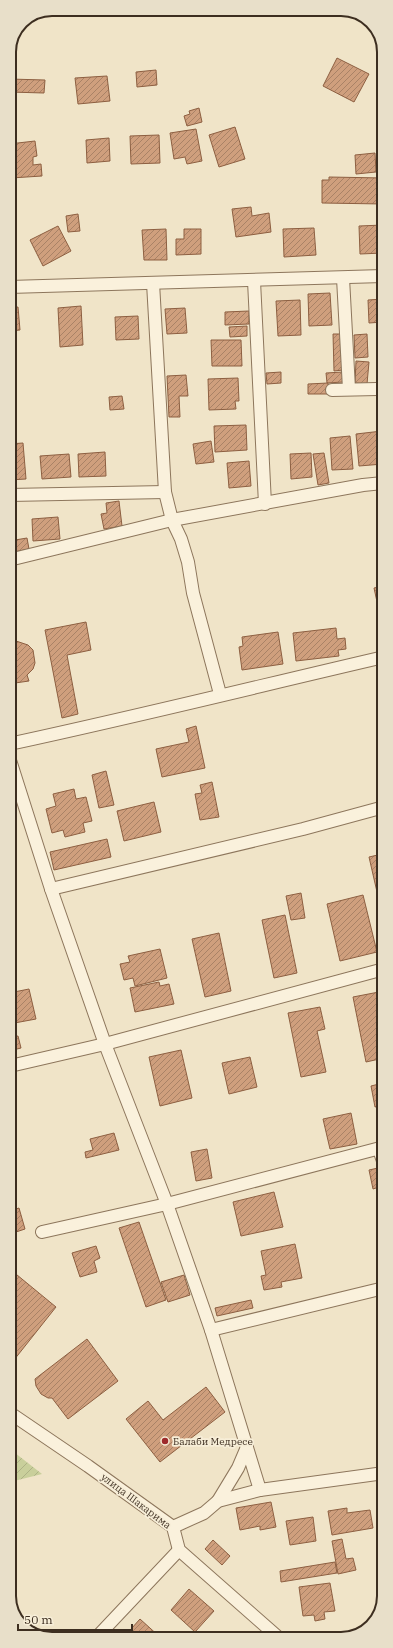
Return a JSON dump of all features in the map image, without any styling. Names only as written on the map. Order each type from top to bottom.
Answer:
[{"type":"street","points":[[16,287],[377,276]]},
{"type":"street","points":[[343,278],[349,389]]},
{"type":"street","points":[[254,281],[265,504]]},
{"type":"street","points":[[153,283],[165,492],[172,520],[183,545],[193,593],[220,694]]},
{"type":"street","points":[[332,390],[377,389]]},
{"type":"street","points":[[16,558],[172,520],[377,484]]},
{"type":"street","points":[[16,495],[165,492]]},
{"type":"street","points":[[16,742],[377,659]]},
{"type":"street","points":[[16,779],[51,889],[105,1044],[167,1204],[211,1330],[260,1490]]},
{"type":"street","points":[[51,889],[303,829],[377,809]]},
{"type":"street","points":[[16,1065],[105,1044],[377,971]]},
{"type":"street","points":[[42,1232],[167,1204],[377,1150]]},
{"type":"street","points":[[211,1330],[377,1290]]},
{"type":"street","name":"улица Шакарима","points":[[16,1417],[88,1466],[173,1527],[179,1550]]},
{"type":"street","points":[[173,1527],[204,1513],[218,1502],[238,1468],[247,1447]]},
{"type":"street","points":[[218,1502],[260,1490],[377,1474]]},
{"type":"street","points":[[102,1632],[179,1550],[272,1632]]},
{"type":"green space","points":[[16,1454],[42,1474],[16,1480]]},
{"type":"building","points":[[337,58],[369,74],[354,102],[323,86]]},
{"type":"building","points":[[156,70],[157,85],[137,87],[136,72]]},
{"type":"building","points":[[107,76],[110,101],[78,104],[75,78]]},
{"type":"building","points":[[16,79],[45,80],[44,93],[16,92]]},
{"type":"building","points":[[199,108],[202,122],[187,126],[184,116],[190,114],[189,111]]},
{"type":"building","points":[[235,127],[245,159],[219,167],[209,135]]},
{"type":"building","points":[[196,129],[202,161],[187,164],[185,157],[174,159],[170,133]]},
{"type":"building","points":[[159,135],[160,163],[131,164],[130,136]]},
{"type":"building","points":[[109,138],[110,161],[87,163],[86,140]]},
{"type":"building","points":[[35,141],[37,156],[33,157],[33,165],[41,164],[42,176],[16,178],[16,143]]},
{"type":"building","points":[[375,153],[376,172],[356,174],[355,155]]},
{"type":"building","points":[[329,177],[377,178],[377,204],[322,203],[322,180],[329,180]]},
{"type":"building","points":[[251,207],[252,216],[269,213],[271,232],[236,237],[232,209]]},
{"type":"building","points":[[78,214],[80,231],[68,232],[66,216]]},
{"type":"building","points":[[377,225],[377,253],[360,254],[359,226]]},
{"type":"building","points":[[58,226],[71,251],[43,266],[30,240]]},
{"type":"building","points":[[314,228],[316,255],[284,257],[283,229]]},
{"type":"building","points":[[166,229],[167,260],[144,260],[142,230]]},
{"type":"building","points":[[184,229],[201,229],[201,254],[176,255],[176,239],[184,239]]},
{"type":"building","points":[[330,293],[332,325],[309,326],[308,294]]},
{"type":"building","points":[[377,299],[377,322],[369,323],[368,300]]},
{"type":"building","points":[[300,300],[301,335],[278,336],[276,301]]},
{"type":"building","points":[[81,306],[83,345],[60,347],[58,308]]},
{"type":"building","points":[[16,307],[18,307],[20,330],[16,330]]},
{"type":"building","points":[[185,308],[187,333],[167,334],[165,309]]},
{"type":"building","points":[[249,311],[249,324],[225,325],[225,312]]},
{"type":"building","points":[[138,316],[139,339],[116,340],[115,317]]},
{"type":"building","points":[[247,326],[247,336],[230,337],[229,327]]},
{"type":"building","points":[[333,334],[342,334],[343,370],[334,371]]},
{"type":"building","points":[[367,334],[368,357],[355,358],[354,335]]},
{"type":"building","points":[[211,340],[241,340],[242,366],[212,366]]},
{"type":"building","points":[[356,361],[369,362],[367,384],[355,383]]},
{"type":"building","points":[[281,372],[281,383],[267,384],[266,373]]},
{"type":"building","points":[[343,372],[343,382],[327,383],[326,373]]},
{"type":"building","points":[[186,375],[188,396],[179,396],[180,417],[169,417],[167,376]]},
{"type":"building","points":[[238,378],[239,401],[235,401],[236,409],[209,410],[208,379]]},
{"type":"building","points":[[328,383],[328,394],[308,394],[308,384]]},
{"type":"building","points":[[122,396],[124,409],[110,410],[109,397]]},
{"type":"building","points":[[246,425],[247,450],[215,452],[214,426]]},
{"type":"building","points":[[377,432],[377,464],[359,466],[356,434]]},
{"type":"building","points":[[350,436],[353,469],[332,470],[330,438]]},
{"type":"building","points":[[211,441],[214,462],[196,464],[193,444]]},
{"type":"building","points":[[23,443],[26,479],[16,480],[16,444]]},
{"type":"building","points":[[105,452],[106,476],[79,477],[78,454]]},
{"type":"building","points":[[311,453],[312,477],[291,479],[290,454]]},
{"type":"building","points":[[324,453],[329,483],[318,485],[313,454]]},
{"type":"building","points":[[69,454],[71,477],[42,479],[40,456]]},
{"type":"building","points":[[249,461],[251,486],[229,488],[227,463]]},
{"type":"building","points":[[119,501],[122,526],[104,529],[101,514],[107,513],[106,503]]},
{"type":"building","points":[[58,517],[60,539],[33,541],[32,519]]},
{"type":"building","points":[[27,538],[29,549],[16,552],[16,540]]},
{"type":"building","points":[[377,587],[377,602],[374,588]]},
{"type":"building","points":[[86,622],[91,650],[67,655],[78,714],[62,718],[45,630]]},
{"type":"building","points":[[336,628],[337,639],[345,638],[346,649],[338,650],[339,656],[296,661],[293,633]]},
{"type":"building","points":[[278,632],[283,664],[242,670],[239,647],[243,646],[242,637]]},
{"type":"building","points":[[16,641],[28,645],[33,650],[35,663],[33,669],[27,675],[29,681],[16,683]]},
{"type":"building","points":[[196,726],[205,768],[162,777],[156,749],[189,742],[186,729]]},
{"type":"building","points":[[106,771],[114,805],[99,808],[92,775]]},
{"type":"building","points":[[212,782],[219,817],[200,820],[195,794],[202,793],[200,785]]},
{"type":"building","points":[[74,789],[76,799],[86,797],[92,821],[83,823],[85,832],[65,837],[63,830],[52,833],[46,809],[56,806],[53,794]]},
{"type":"building","points":[[154,802],[161,832],[124,841],[117,811]]},
{"type":"building","points":[[107,839],[111,857],[54,870],[50,852]]},
{"type":"building","points":[[377,855],[377,892],[369,857]]},
{"type":"building","points":[[301,893],[305,918],[291,920],[286,896]]},
{"type":"building","points":[[363,895],[377,952],[340,961],[327,904]]},
{"type":"building","points":[[285,915],[297,973],[274,978],[262,920]]},
{"type":"building","points":[[219,933],[231,991],[205,997],[192,939]]},
{"type":"building","points":[[160,949],[167,978],[135,986],[133,978],[124,980],[120,964],[130,962],[128,956]]},
{"type":"building","points":[[159,982],[160,986],[169,984],[174,1004],[135,1012],[130,988]]},
{"type":"building","points":[[29,989],[36,1019],[16,1023],[16,992]]},
{"type":"building","points":[[377,992],[377,1060],[366,1062],[353,997]]},
{"type":"building","points":[[320,1007],[325,1029],[317,1031],[326,1072],[301,1077],[288,1013]]},
{"type":"building","points":[[16,1036],[18,1036],[21,1048],[16,1049]]},
{"type":"building","points":[[181,1050],[192,1098],[160,1106],[149,1057]]},
{"type":"building","points":[[250,1057],[257,1087],[229,1094],[222,1063]]},
{"type":"building","points":[[377,1084],[377,1107],[375,1107],[371,1086]]},
{"type":"building","points":[[351,1113],[357,1144],[330,1149],[323,1119]]},
{"type":"building","points":[[114,1133],[119,1150],[86,1158],[85,1152],[93,1150],[90,1139]]},
{"type":"building","points":[[207,1149],[212,1178],[196,1181],[191,1152]]},
{"type":"building","points":[[377,1168],[377,1188],[373,1189],[369,1170]]},
{"type":"building","points":[[274,1192],[283,1227],[241,1236],[233,1202]]},
{"type":"building","points":[[19,1208],[25,1229],[16,1232],[16,1209]]},
{"type":"building","points":[[139,1222],[166,1300],[146,1307],[119,1228]]},
{"type":"building","points":[[295,1244],[302,1278],[281,1282],[282,1287],[264,1290],[261,1276],[266,1275],[261,1251]]},
{"type":"building","points":[[96,1246],[100,1258],[94,1261],[97,1272],[80,1277],[72,1253]]},
{"type":"building","points":[[16,1274],[56,1307],[16,1357]]},
{"type":"building","points":[[184,1275],[190,1295],[168,1302],[161,1282]]},
{"type":"building","points":[[251,1300],[253,1308],[217,1316],[215,1308]]},
{"type":"building","points":[[87,1339],[118,1381],[68,1419],[52,1398],[48,1398],[41,1394],[36,1386],[35,1379]]},
{"type":"building","name":"Балаби Медресе","points":[[206,1387],[225,1412],[160,1462],[126,1419],[148,1401],[163,1420]]},
{"type":"building","points":[[271,1502],[276,1527],[260,1530],[260,1526],[240,1530],[236,1508]]},
{"type":"building","points":[[347,1508],[347,1513],[370,1510],[373,1528],[332,1535],[328,1511]]},
{"type":"building","points":[[313,1517],[316,1541],[290,1545],[286,1521]]},
{"type":"building","points":[[342,1539],[346,1559],[353,1558],[356,1570],[338,1574],[332,1541]]},
{"type":"building","points":[[213,1540],[230,1556],[222,1565],[205,1549]]},
{"type":"building","points":[[335,1562],[337,1573],[281,1582],[280,1571]]},
{"type":"building","points":[[330,1583],[335,1611],[324,1612],[325,1619],[315,1621],[314,1615],[303,1616],[299,1587]]},
{"type":"building","points":[[189,1589],[214,1611],[195,1632],[171,1610]]},
{"type":"building","points":[[140,1619],[154,1632],[128,1632]]},
{"type":"place","name":"Балаби Медресе","points":[[165,1441]]}]
